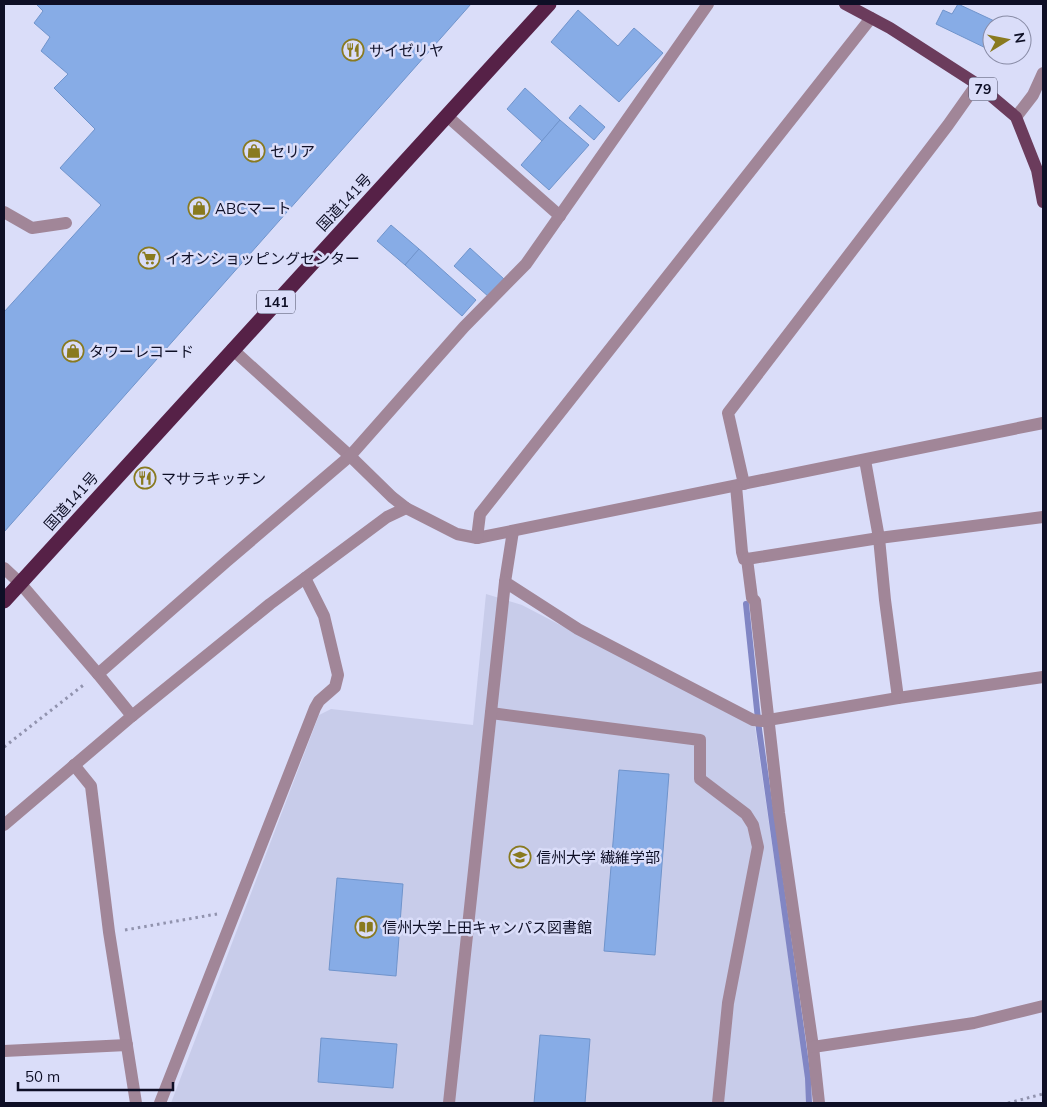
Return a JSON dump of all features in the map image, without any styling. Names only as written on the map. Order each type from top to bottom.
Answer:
[{"type":"highway","name":"国道141号","points":[[4,601],[549,4]]},
{"type":"main road","name":"79","points":[[845,4],[890,28],[977,84],[1016,117],[1037,170],[1043,202]]},
{"type":"street","points":[[98,674],[350,456],[464,327],[526,264],[708,4]]},
{"type":"street","points":[[477,538],[480,514],[872,18]]},
{"type":"street","points":[[1016,117],[1033,95],[1043,73]]},
{"type":"street","points":[[977,84],[948,125],[728,413],[740,485],[742,552],[744,559],[748,559],[879,538],[1043,517]]},
{"type":"street","points":[[447,116],[560,216]]},
{"type":"street","points":[[4,212],[32,228],[66,224]]},
{"type":"street","points":[[232,350],[406,508],[456,534],[477,538],[1043,423]]},
{"type":"street","points":[[865,460],[879,538],[898,698]]},
{"type":"street","points":[[4,826],[132,716],[270,604],[387,517],[406,508]]},
{"type":"street","points":[[449,1103],[505,582],[513,531]]},
{"type":"street","points":[[748,559],[762,657],[762,720],[779,813],[813,1048],[819,1103]]},
{"type":"street","points":[[4,568],[20,583],[132,716]]},
{"type":"street","points":[[160,1103],[315,708],[319,701],[335,687],[338,675],[324,616],[305,578]]},
{"type":"street","points":[[505,582],[578,629],[746,718],[762,720],[1043,677]]},
{"type":"street","points":[[491,713],[700,740],[700,779],[746,814],[753,825],[758,847],[728,1003],[718,1103]]},
{"type":"street","points":[[74,765],[91,786],[109,932],[136,1103]]},
{"type":"street","points":[[813,1048],[974,1023],[1043,1006]]},
{"type":"street","points":[[4,1051],[127,1045]]},
{"type":"path","points":[[4,747],[98,674]]},
{"type":"path","points":[[109,932],[235,911]]},
{"type":"path","points":[[1008,1103],[1043,1094]]},
{"type":"shaded area","name":"信州大学 繊維学部","points":[[486,594],[522,605],[755,727],[806,1078],[806,1103],[171,1103],[319,715],[331,709],[473,725]]},
{"type":"building","name":"イオンショッピングセンター","points":[[36,4],[471,4],[4,532],[4,312],[101,205],[60,168],[95,129],[54,88],[68,74],[41,51],[50,37],[34,23],[43,11]]},
{"type":"building","points":[[958,4],[982,15],[982,46],[936,24],[943,10],[952,14]]},
{"type":"building","points":[[578,10],[618,46],[634,28],[663,53],[619,102],[551,42]]},
{"type":"building","points":[[525,88],[560,120],[542,141],[507,109]]},
{"type":"building","points":[[580,105],[605,127],[594,140],[569,118]]},
{"type":"building","points":[[560,120],[589,145],[549,190],[521,165]]},
{"type":"building","points":[[391,225],[419,249],[405,265],[377,241]]},
{"type":"building","points":[[470,248],[504,279],[489,297],[454,266]]},
{"type":"building","points":[[419,249],[476,300],[462,316],[405,265]]},
{"type":"building","points":[[619,770],[669,774],[655,955],[604,951]]},
{"type":"building","name":"信州大学上田キャンパス図書館","points":[[337,878],[403,884],[396,976],[329,970]]},
{"type":"building","points":[[540,1035],[590,1039],[585,1103],[534,1103]]},
{"type":"building","points":[[321,1038],[397,1044],[393,1088],[318,1082]]},
{"type":"waterway","points":[[746,604],[759,729],[808,1078],[809,1103]]},
{"type":"place","name":"サイゼリヤ","points":[[353,50]]},
{"type":"place","name":"セリア","points":[[254,151]]},
{"type":"place","name":"ABCマート","points":[[199,208]]},
{"type":"place","name":"イオンショッピングセンター","points":[[149,258]]},
{"type":"place","name":"タワーレコード","points":[[73,351]]},
{"type":"place","name":"マサラキッチン","points":[[145,478]]},
{"type":"place","name":"信州大学 繊維学部","points":[[520,857]]},
{"type":"place","name":"信州大学上田キャンパス図書館","points":[[366,927]]}]
